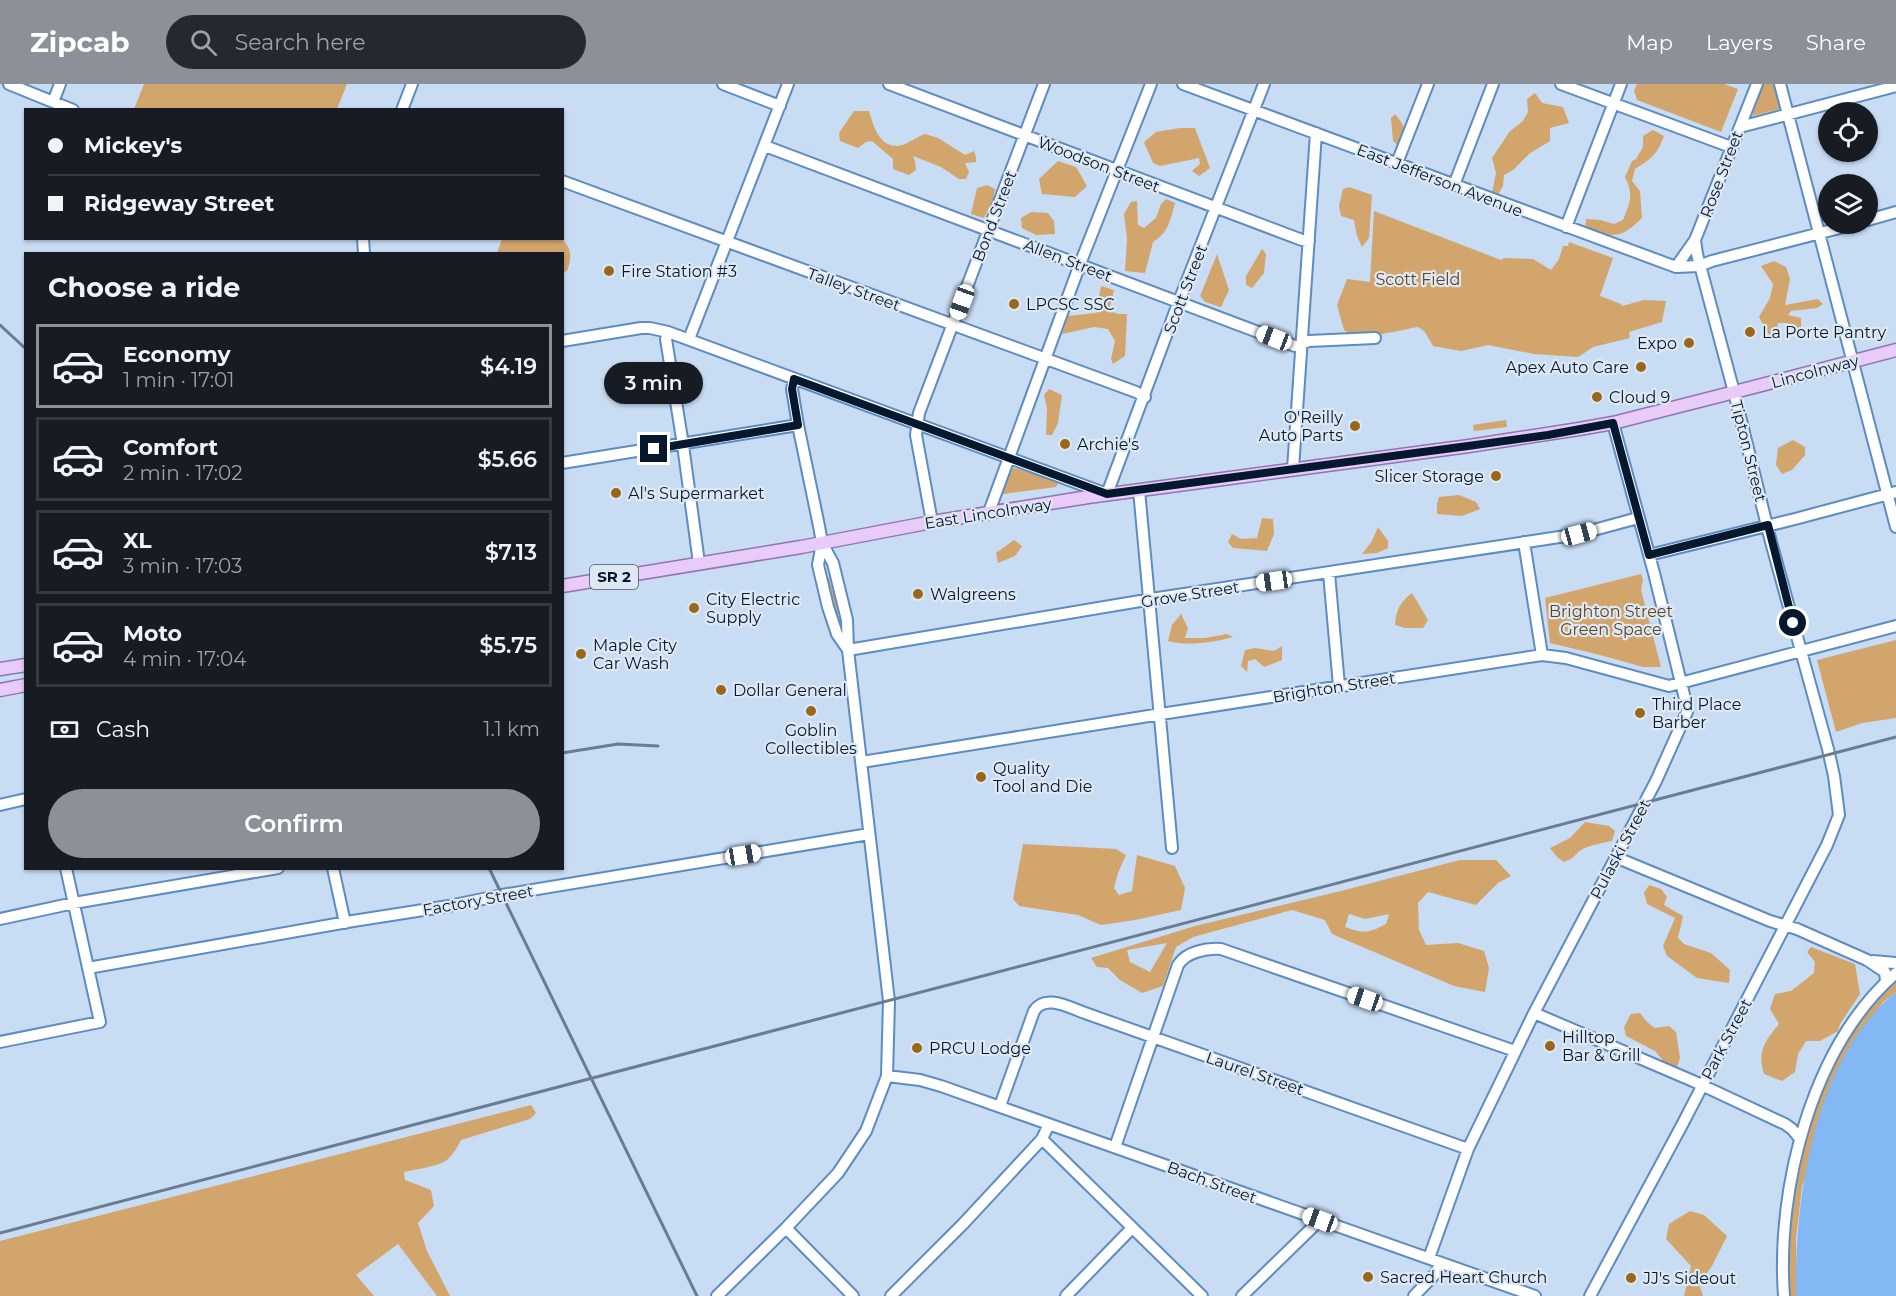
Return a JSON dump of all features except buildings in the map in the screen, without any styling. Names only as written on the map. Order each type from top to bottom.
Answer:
[{"type":"main road","name":"Lincolnway","points":[[1734,392],[1896,350]]},
{"type":"main road","name":"East Lincolnway","points":[[564,586],[822,543],[989,512],[1516,439],[1613,423],[1734,392]]},
{"type":"main road","points":[[0,669],[24,665]]},
{"type":"main road","points":[[0,690],[24,684]]},
{"type":"street","points":[[9,84],[68,108]]},
{"type":"street","points":[[53,102],[60,84]]},
{"type":"street","points":[[403,108],[412,84]]},
{"type":"street","points":[[723,84],[780,106]]},
{"type":"street","points":[[689,339],[788,84]]},
{"type":"street","name":"Woodson Street","points":[[889,84],[1309,241]]},
{"type":"street","name":"Bond Street","points":[[932,522],[918,446],[917,424],[922,403],[1044,84]]},
{"type":"street","points":[[989,512],[1080,264],[1151,84]]},
{"type":"street","name":"East Jefferson Avenue","points":[[1183,84],[1676,267],[1699,266],[1818,233]]},
{"type":"street","name":"Scott Street","points":[[1107,494],[1264,84]]},
{"type":"street","points":[[1396,163],[1428,84]]},
{"type":"street","points":[[1454,185],[1493,84]]},
{"type":"street","points":[[1561,84],[1731,147]]},
{"type":"street","points":[[1566,227],[1621,84]]},
{"type":"street","name":"Rose Street","points":[[1699,266],[1695,240],[1757,84]]},
{"type":"street","points":[[1780,84],[1818,229]]},
{"type":"street","points":[[1740,127],[1896,86]]},
{"type":"street","points":[[1293,469],[1316,134]]},
{"type":"street","name":"Allen Street","points":[[765,146],[1295,345],[1308,340],[1375,338]]},
{"type":"street","name":"Talley Street","points":[[564,182],[1145,397]]},
{"type":"street","points":[[1878,217],[1896,212]]},
{"type":"street","points":[[1819,234],[1853,361],[1892,493],[1896,527]]},
{"type":"street","points":[[1676,267],[1695,240]]},
{"type":"street","name":"Tipton Street","points":[[1699,266],[1834,776]]},
{"type":"street","points":[[564,341],[641,328],[668,332],[1107,494]]},
{"type":"street","points":[[668,332],[666,339],[699,563]]},
{"type":"street","points":[[717,1296],[838,1173],[866,1131],[887,1076],[889,1033],[882,985],[883,952],[848,650],[847,620],[833,562],[822,543],[798,425],[792,389],[794,379]]},
{"type":"street","name":"Pulaski Street","points":[[1429,1258],[1468,1149],[1534,1013],[1656,781],[1687,712],[1649,555],[1613,423]]},
{"type":"street","points":[[564,463],[798,425]]},
{"type":"street","points":[[1139,490],[1172,848]]},
{"type":"street","points":[[1649,555],[1892,493]]},
{"type":"street","name":"Grove Street","points":[[848,650],[1150,599],[1579,534],[1638,518]]},
{"type":"street","points":[[1524,542],[1542,655]]},
{"type":"street","points":[[822,543],[818,565],[828,608],[837,634],[848,650]]},
{"type":"street","points":[[1329,573],[1339,686]]},
{"type":"street","name":"Brighton Street","points":[[862,762],[1542,655],[1566,658],[1669,686],[1896,626]]},
{"type":"street","name":"Park Street","points":[[1591,1296],[1835,827],[1839,815],[1834,776]]},
{"type":"street","points":[[0,805],[24,799]]},
{"type":"street","name":"Factory Street","points":[[88,968],[869,834]]},
{"type":"street","points":[[1615,857],[1867,960],[1885,972],[1886,981]]},
{"type":"street","points":[[0,1042],[100,1022],[66,870]]},
{"type":"street","points":[[0,919],[74,903],[267,870]]},
{"type":"street","points":[[333,870],[345,923]]},
{"type":"street","points":[[1115,1147],[1178,965],[1189,954],[1217,948],[1515,1051]]},
{"type":"street","points":[[1867,960],[1896,963]]},
{"type":"street","points":[[1784,1296],[1784,1236],[1794,1170],[1805,1122],[1820,1081],[1855,1018],[1886,981],[1896,973]]},
{"type":"street","name":"Laurel Street","points":[[1000,1106],[1034,1011],[1042,1003],[1055,1003],[1468,1149]]},
{"type":"street","points":[[1534,1013],[1702,1085],[1785,1124],[1800,1139]]},
{"type":"street","name":"Bach Street","points":[[887,1076],[932,1083],[1000,1106],[1535,1296]]},
{"type":"street","points":[[1785,1124],[1805,1122]]},
{"type":"street","points":[[891,1296],[963,1224],[1042,1139],[1049,1124]]},
{"type":"street","points":[[1042,1139],[1202,1296]]},
{"type":"street","points":[[1242,1296],[1320,1220]]},
{"type":"street","points":[[786,1228],[854,1296]]},
{"type":"street","points":[[1066,1296],[1132,1228]]},
{"type":"street","points":[[1414,1296],[1436,1273],[1440,1263]]},
{"type":"green space","points":[[144,84],[347,84],[337,108],[134,108]]},
{"type":"green space","points":[[1637,84],[1724,84],[1738,89],[1721,132],[1637,100],[1634,91]]},
{"type":"green space","points":[[1763,84],[1776,84],[1780,109],[1752,116]]},
{"type":"green space","points":[[1535,93],[1542,103],[1563,107],[1569,123],[1550,128],[1550,141],[1529,154],[1513,170],[1504,175],[1503,186],[1497,196],[1492,193],[1496,173],[1492,158],[1510,131],[1523,121],[1528,112],[1527,99]]},
{"type":"green space","points":[[854,111],[869,111],[878,134],[886,143],[898,146],[925,134],[938,138],[965,155],[974,151],[976,162],[965,163],[969,172],[966,179],[959,179],[941,167],[913,156],[916,170],[909,175],[893,169],[893,159],[872,141],[858,148],[840,141],[839,133]]},
{"type":"green space","points":[[1395,114],[1404,129],[1399,146],[1393,141],[1391,118]]},
{"type":"green space","points":[[1195,128],[1210,168],[1199,176],[1192,171],[1200,164],[1199,158],[1160,166],[1153,163],[1144,142],[1156,132]]},
{"type":"green space","points":[[1653,130],[1664,136],[1653,156],[1635,169],[1632,181],[1640,191],[1642,218],[1628,230],[1616,235],[1585,229],[1586,219],[1614,224],[1623,220],[1630,199],[1625,177],[1632,161],[1636,159],[1643,147],[1643,136]]},
{"type":"green space","points":[[1058,161],[1076,167],[1087,186],[1075,197],[1042,194],[1039,179]]},
{"type":"green space","points":[[987,185],[995,189],[993,200],[984,218],[971,214],[977,188]]},
{"type":"green space","points":[[1349,187],[1372,195],[1369,238],[1362,247],[1354,220],[1341,216],[1339,206],[1343,189]]},
{"type":"green space","points":[[1166,199],[1175,203],[1172,215],[1166,230],[1153,242],[1145,273],[1125,271],[1127,239],[1124,214],[1131,202],[1137,201],[1138,225],[1144,228],[1156,218],[1161,204]]},
{"type":"green space","name":"Scott Field","points":[[1374,211],[1501,260],[1504,258],[1533,259],[1551,270],[1559,259],[1563,246],[1568,246],[1569,242],[1613,258],[1600,296],[1622,306],[1644,300],[1666,301],[1662,322],[1629,332],[1630,338],[1593,347],[1578,357],[1534,354],[1488,345],[1461,351],[1433,346],[1425,332],[1418,327],[1374,335],[1352,335],[1344,330],[1337,305],[1347,279],[1370,282]]},
{"type":"green space","points":[[1031,212],[1048,213],[1054,221],[1055,234],[1036,235],[1022,228],[1021,218]]},
{"type":"green space","points":[[502,240],[563,240],[568,246],[570,262],[567,271],[564,272],[564,252],[497,252]]},
{"type":"green space","points":[[1262,249],[1266,254],[1264,273],[1252,288],[1246,285],[1246,276]]},
{"type":"green space","points":[[1217,254],[1229,290],[1221,307],[1205,302],[1200,296]]},
{"type":"green space","points":[[1774,261],[1786,267],[1790,279],[1785,305],[1818,299],[1823,304],[1817,308],[1791,311],[1788,315],[1801,318],[1801,327],[1797,330],[1787,323],[1778,323],[1776,337],[1771,339],[1759,317],[1770,298],[1773,284],[1761,266]]},
{"type":"green space","points":[[1101,286],[1114,290],[1109,311],[1127,314],[1125,356],[1113,364],[1111,359],[1115,341],[1108,329],[1094,327],[1062,334],[1068,316],[1096,313]]},
{"type":"green space","points":[[1049,389],[1062,395],[1058,423],[1052,435],[1046,435],[1047,408],[1044,395]]},
{"type":"green space","points":[[1506,420],[1507,427],[1474,431],[1473,425]]},
{"type":"green space","points":[[1793,440],[1805,447],[1805,455],[1792,470],[1782,474],[1776,465],[1778,448]]},
{"type":"green space","points":[[1011,467],[1056,481],[1058,484],[1056,487],[1003,494],[1002,491]]},
{"type":"green space","points":[[1459,495],[1476,502],[1480,509],[1462,516],[1437,514],[1439,497]]},
{"type":"green space","points":[[1262,518],[1273,519],[1274,534],[1267,551],[1233,548],[1228,542],[1232,534],[1241,539],[1257,538]]},
{"type":"green space","points":[[1378,527],[1388,541],[1388,548],[1377,553],[1362,554],[1372,541]]},
{"type":"green space","points":[[1014,540],[1022,546],[1015,556],[998,563],[996,553]]},
{"type":"green space","name":"Brighton Street Green Space","points":[[1641,574],[1643,580],[1641,590],[1661,667],[1643,667],[1550,643],[1545,598]]},
{"type":"green space","points":[[829,577],[839,614],[836,615],[830,603],[827,578]]},
{"type":"green space","points":[[1412,593],[1428,620],[1423,628],[1405,628],[1395,625],[1399,607]]},
{"type":"green space","points":[[1181,614],[1188,628],[1185,638],[1205,638],[1227,634],[1233,637],[1200,643],[1168,641],[1172,625]]},
{"type":"green space","points":[[1896,640],[1896,718],[1862,723],[1836,732],[1817,660]]},
{"type":"green space","points":[[1282,646],[1282,660],[1264,667],[1255,659],[1248,661],[1247,672],[1241,666],[1245,650],[1255,648],[1274,651]]},
{"type":"green space","points":[[1585,822],[1609,826],[1615,831],[1612,841],[1585,848],[1564,862],[1550,848],[1570,838]]},
{"type":"green space","points":[[1023,844],[1116,849],[1126,855],[1114,888],[1119,895],[1132,891],[1137,855],[1175,866],[1185,888],[1181,910],[1101,925],[1078,915],[1019,906],[1013,899]]},
{"type":"green space","points":[[1460,860],[1496,860],[1511,876],[1498,883],[1476,905],[1428,892],[1418,903],[1419,930],[1426,945],[1458,943],[1484,951],[1489,968],[1485,992],[1454,986],[1332,934],[1325,920],[1292,910],[1193,937],[1176,947],[1163,986],[1142,993],[1120,980],[1108,968],[1097,967],[1091,958],[1195,926]],"holes":[[[1349,914],[1365,919],[1389,914],[1386,924],[1366,932],[1345,927]],[[1167,943],[1150,972],[1130,962],[1127,950]]]},
{"type":"green space","points":[[1649,885],[1661,889],[1667,897],[1664,905],[1683,916],[1678,938],[1684,944],[1711,953],[1730,970],[1729,983],[1697,978],[1667,956],[1663,946],[1675,918],[1647,904],[1644,893]]},
{"type":"green space","points":[[1811,947],[1855,964],[1860,994],[1840,1024],[1838,1031],[1820,1041],[1806,1041],[1798,1054],[1795,1072],[1782,1081],[1764,1074],[1762,1066],[1764,1047],[1779,1024],[1770,1009],[1775,994],[1791,991],[1814,973],[1815,962],[1807,952]]},
{"type":"green space","points":[[1896,978],[1896,992],[1882,1003],[1802,1186],[1796,1239],[1796,1296],[1787,1296],[1788,1233],[1800,1156],[1825,1078],[1865,1011]]},
{"type":"green space","points":[[1640,1013],[1655,1028],[1669,1026],[1676,1032],[1680,1058],[1677,1067],[1666,1064],[1655,1051],[1626,1036],[1624,1027],[1631,1014]]},
{"type":"green space","points":[[531,1105],[536,1113],[530,1119],[461,1140],[447,1160],[404,1172],[405,1180],[431,1190],[434,1206],[418,1223],[427,1251],[450,1296],[437,1296],[398,1244],[356,1275],[374,1296],[0,1296],[0,1241]]},
{"type":"green space","points":[[1690,1211],[1704,1215],[1727,1236],[1712,1266],[1699,1284],[1703,1296],[1684,1296],[1691,1266],[1666,1239],[1669,1224]]},
{"type":"water","points":[[1896,992],[1896,1296],[1796,1296],[1799,1216],[1814,1132],[1828,1091],[1846,1053],[1868,1020]]},
{"type":"railway","points":[[0,325],[24,347]]},
{"type":"railway","points":[[0,1233],[1896,737]]},
{"type":"railway","points":[[564,753],[618,744],[658,746]]},
{"type":"railway","points":[[490,870],[697,1296]]},
{"type":"place","name":"Fire Station #3","points":[[609,271]]},
{"type":"place","name":"LPCSC SSC","points":[[1014,304]]},
{"type":"place","name":"La Porte Pantry","points":[[1750,332]]},
{"type":"place","name":"Expo","points":[[1689,343]]},
{"type":"place","name":"Apex Auto Care","points":[[1641,367]]},
{"type":"place","name":"Cloud 9","points":[[1597,397]]},
{"type":"place","name":"O'Reilly Auto Parts","points":[[1355,426]]},
{"type":"place","name":"Archie's","points":[[1065,444]]},
{"type":"place","name":"Slicer Storage","points":[[1496,476]]},
{"type":"place","name":"Al's Supermarket","points":[[616,493]]},
{"type":"place","name":"Walgreens","points":[[918,594]]},
{"type":"place","name":"City Electric Supply","points":[[694,608]]},
{"type":"place","name":"Maple City Car Wash","points":[[581,654]]},
{"type":"place","name":"Dollar General","points":[[721,690]]},
{"type":"place","name":"Goblin Collectibles","points":[[811,711]]},
{"type":"place","name":"Third Place Barber","points":[[1640,713]]},
{"type":"place","name":"Quality Tool and Die","points":[[981,777]]},
{"type":"place","name":"Hilltop Bar & Grill","points":[[1550,1046]]},
{"type":"place","name":"PRCU Lodge","points":[[917,1048]]},
{"type":"place","name":"Sacred Heart Church","points":[[1368,1277]]},
{"type":"place","name":"JJ's Sideout","points":[[1631,1278]]},
{"type":"route","points":[[654,449],[798,425],[792,389],[794,379],[1107,494],[1548,435],[1613,423],[1649,555],[1768,525],[1793,623]]}]
